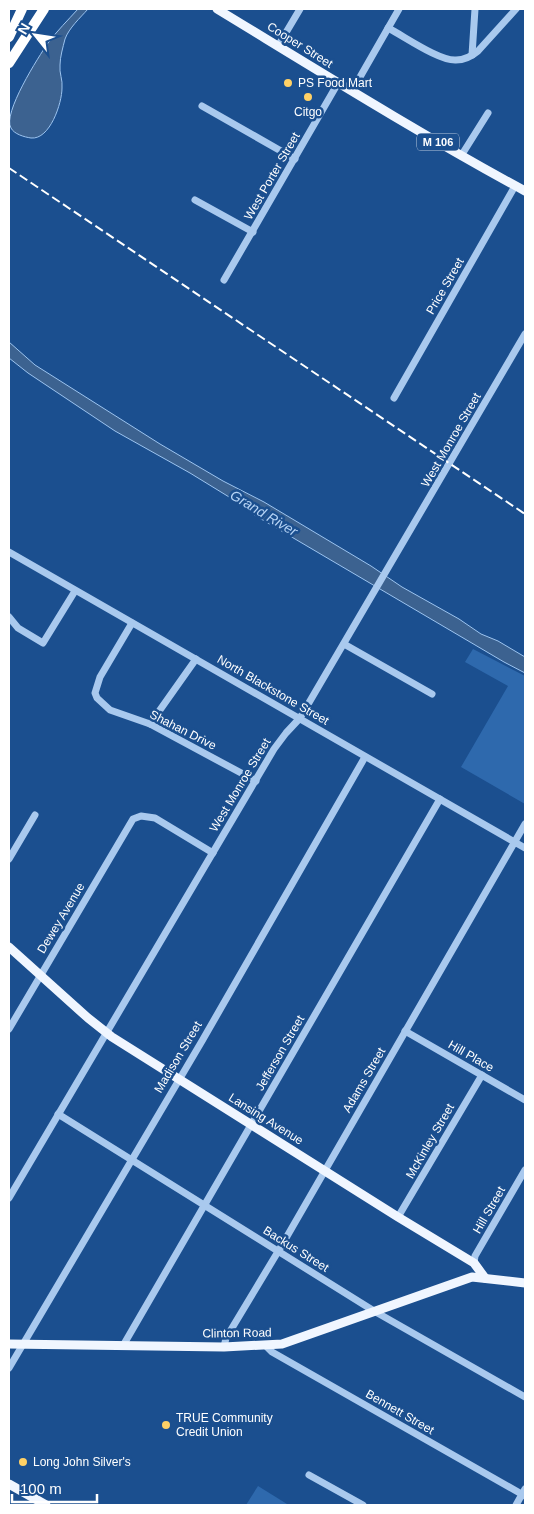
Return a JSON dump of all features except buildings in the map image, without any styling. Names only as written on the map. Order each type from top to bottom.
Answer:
[{"type":"highway","points":[[9,37],[22,9]]},
{"type":"highway","points":[[9,63],[44,9]]},
{"type":"main road","name":"Cooper Street","points":[[217,9],[461,156],[525,191]]},
{"type":"main road","name":"Lansing Avenue","points":[[9,947],[112,1037],[474,1263],[485,1278]]},
{"type":"main road","name":"Clinton Road","points":[[9,1344],[266,1346],[288,1342],[472,1277],[485,1278]]},
{"type":"main road","points":[[485,1278],[525,1283]]},
{"type":"main road","points":[[9,1484],[46,1505]]},
{"type":"street","points":[[278,46],[300,9]]},
{"type":"street","points":[[352,91],[399,9]]},
{"type":"street","points":[[472,55],[475,9]]},
{"type":"street","points":[[388,28],[442,58],[458,61],[472,55],[516,9]]},
{"type":"street","name":"West Porter Street","points":[[224,280],[338,83]]},
{"type":"street","points":[[202,106],[294,159]]},
{"type":"street","points":[[461,156],[488,113]]},
{"type":"street","name":"Price Street","points":[[394,398],[515,186]]},
{"type":"street","points":[[196,200],[253,232]]},
{"type":"street","name":"West Monroe Street","points":[[9,1196],[274,749],[300,718],[525,334]]},
{"type":"street","name":"North Blackstone Street","points":[[9,552],[525,848]]},
{"type":"street","points":[[9,617],[18,628],[43,643],[75,591]]},
{"type":"street","name":"Shahan Drive","points":[[132,623],[100,677],[95,693],[100,703],[110,710],[150,724],[256,781]]},
{"type":"street","points":[[344,644],[432,694]]},
{"type":"street","points":[[150,724],[196,659]]},
{"type":"street","name":"Madison Street","points":[[9,1368],[366,756]]},
{"type":"street","name":"Jefferson Street","points":[[124,1344],[440,798]]},
{"type":"street","points":[[9,859],[35,815]]},
{"type":"street","name":"Dewey Avenue","points":[[9,1028],[133,819],[141,816],[155,818],[212,853]]},
{"type":"street","name":"Adams Street","points":[[224,1347],[226,1338],[278,1252],[525,824]]},
{"type":"street","name":"Hill Place","points":[[405,1031],[525,1100]]},
{"type":"street","name":"McKinley Street","points":[[398,1217],[482,1075]]},
{"type":"street","name":"Backus Street","points":[[58,1114],[374,1311],[525,1397]]},
{"type":"street","name":"Hill Street","points":[[474,1263],[475,1256],[525,1170]]},
{"type":"street","name":"Bennett Street","points":[[266,1346],[280,1357],[524,1493]]},
{"type":"street","points":[[309,1475],[363,1505]]},
{"type":"street","points":[[516,1505],[524,1493]]},
{"type":"shaded area","points":[[473,649],[525,676],[525,804],[461,767],[508,686],[465,662]]},
{"type":"shaded area","points":[[258,1486],[287,1504],[246,1505]]},
{"type":"water","points":[[78,9],[88,9],[72,27],[65,39],[60,62],[61,95],[54,119],[44,133],[38,137],[31,138],[19,135],[12,130],[10,121],[16,98],[48,43]]},
{"type":"water","name":"Grand River","points":[[9,342],[35,365],[160,444],[223,481],[264,502],[481,634],[498,641],[525,657],[525,673],[256,516],[190,473],[115,431],[28,373],[9,358]]},
{"type":"railway","points":[[9,168],[525,514]]},
{"type":"place","name":"PS Food Mart","points":[[288,83]]},
{"type":"place","name":"Citgo","points":[[308,97]]},
{"type":"place","name":"TRUE Community Credit Union","points":[[166,1425]]},
{"type":"place","name":"Long John Silver's","points":[[23,1462]]}]
